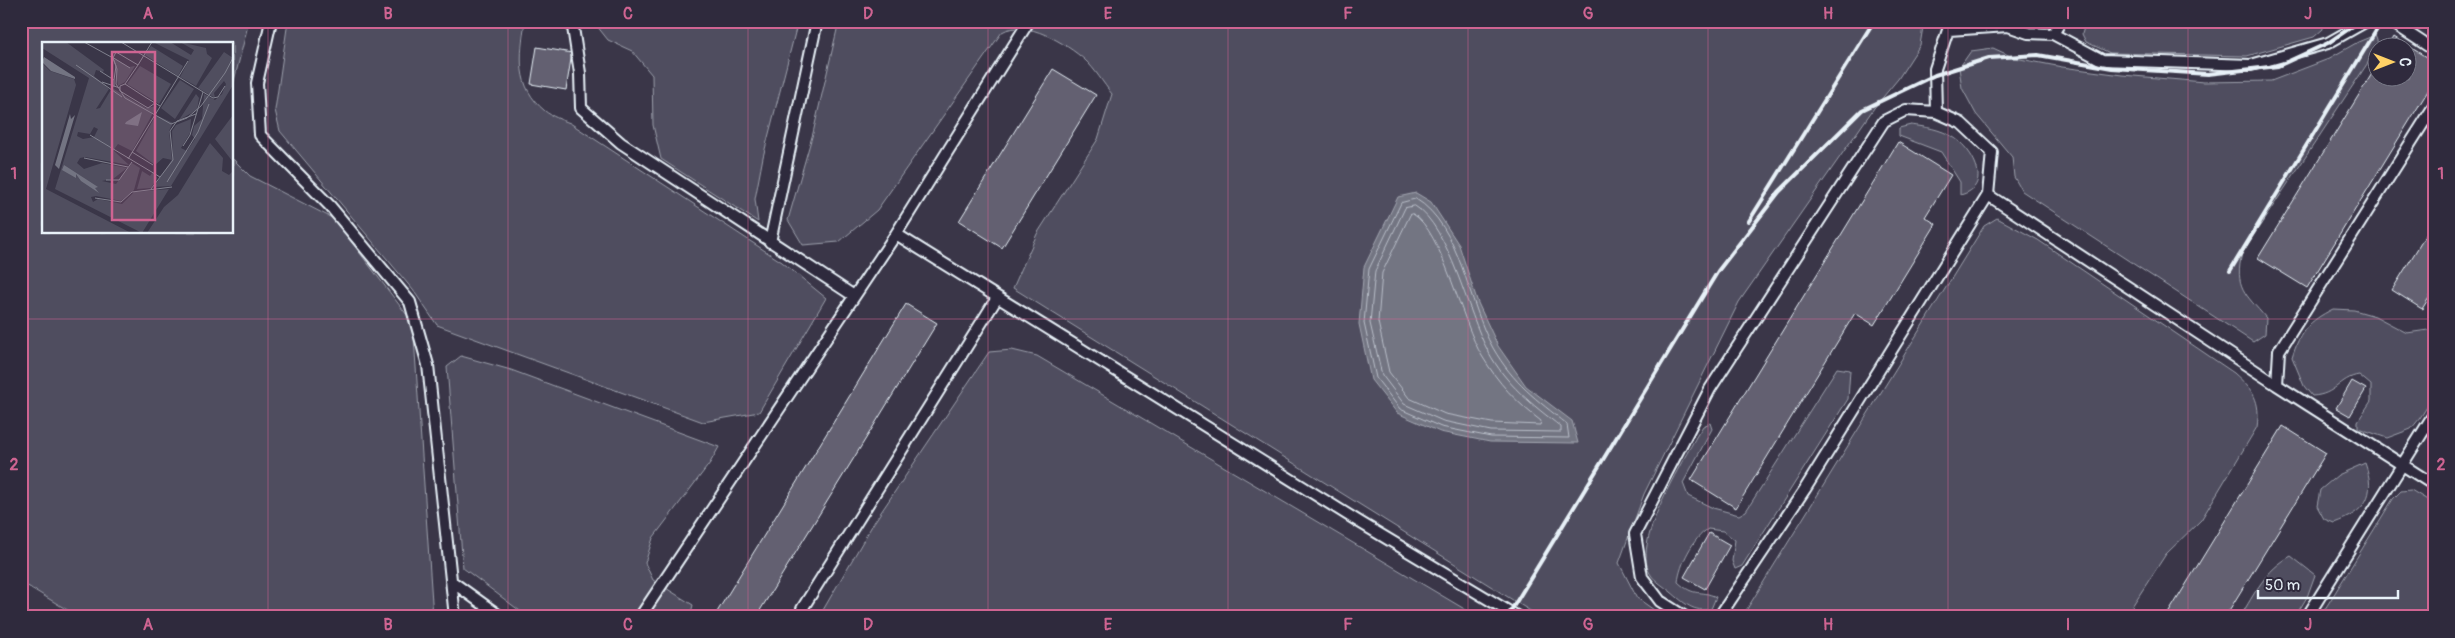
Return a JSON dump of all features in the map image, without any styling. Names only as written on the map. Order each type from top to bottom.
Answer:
[{"type":"lane","points":[[271,21],[257,83],[260,135],[330,206],[410,302],[428,366],[455,617]]},
{"type":"lane","points":[[572,21],[580,73],[581,108],[622,143],[854,296]]},
{"type":"lane","points":[[770,242],[817,21]]},
{"type":"lane","points":[[640,617],[896,234],[1029,21]]},
{"type":"lane","points":[[2052,34],[2061,21]]},
{"type":"lane","points":[[1936,112],[1935,69],[1950,26],[2008,26],[2028,33],[2052,34],[2102,60],[2251,65],[2328,43],[2367,21]]},
{"type":"lane","points":[[2390,21],[2434,50]]},
{"type":"lane","points":[[2277,385],[2279,351],[2434,106]]},
{"type":"lane","points":[[1685,617],[1660,601],[1642,577],[1635,534],[1710,389],[1884,121],[1906,110],[1936,112],[1961,123],[1992,152],[1988,195],[1805,489],[1719,617]]},
{"type":"lane","points":[[1988,195],[2277,385],[2434,485]]},
{"type":"lane","points":[[896,234],[1361,523],[1518,617]]},
{"type":"lane","points":[[802,609],[998,298]]},
{"type":"lane","points":[[2307,617],[2434,414]]},
{"type":"lane","points":[[451,581],[501,617]]},
{"type":"shaded area","points":[[21,21],[249,21],[234,81],[234,42],[42,42],[42,234],[234,234],[234,160],[250,176],[334,219],[413,323],[433,617],[79,617],[21,582]]},
{"type":"shaded area","points":[[288,21],[525,21],[521,58],[524,81],[535,101],[545,111],[570,123],[782,262],[826,298],[759,412],[703,422],[437,325],[413,290],[280,131],[275,110]]},
{"type":"shaded area","points":[[593,21],[798,21],[763,157],[755,199],[758,222],[661,159],[653,125],[652,75],[632,51],[608,40]]},
{"type":"shaded area","points":[[839,21],[1924,21],[1920,45],[1898,79],[1874,108],[1739,302],[1644,494],[1619,563],[1637,598],[1664,617],[1540,617],[1013,288],[1037,234],[1098,139],[1112,94],[1085,60],[1057,40],[1034,30],[1022,28],[1002,32],[877,210],[839,242],[803,245],[788,220],[813,133]]},
{"type":"shaded area","points":[[2086,21],[2323,21],[2323,29],[2314,37],[2247,56],[2110,53],[2086,42],[2082,34]]},
{"type":"shaded area","points":[[2375,35],[2376,38],[2368,38],[2368,63],[2242,253],[2239,274],[2243,289],[2266,318],[2265,334],[2253,342],[2022,191],[2014,177],[2012,157],[1976,114],[1962,88],[1959,68],[1971,51],[1993,48],[2015,58],[2062,67],[2122,75],[2204,82],[2271,81],[2326,60],[2358,42]]},
{"type":"shaded area","points":[[1911,125],[1943,132],[1953,137],[1967,150],[1977,168],[1978,176],[1976,184],[1970,191],[1960,195],[1960,182],[1941,152],[1899,136],[1899,128]]},
{"type":"shaded area","points":[[1997,218],[2038,240],[2234,373],[2251,390],[2258,410],[2257,427],[2201,520],[2166,554],[2125,617],[1742,617],[1984,226]]},
{"type":"shaded area","points":[[2333,309],[2354,310],[2375,316],[2407,333],[2428,330],[2434,326],[2434,396],[2411,429],[2387,438],[2358,428],[2358,421],[2371,401],[2371,385],[2359,375],[2347,379],[2327,393],[2320,395],[2312,396],[2304,386],[2292,357],[2298,340],[2306,328]]},
{"type":"shaded area","points":[[1012,350],[1037,356],[1478,617],[819,617],[873,524],[989,352]]},
{"type":"shaded area","points":[[461,356],[511,370],[719,447],[710,463],[653,538],[645,563],[653,580],[693,605],[690,617],[528,617],[463,568],[447,367]]},
{"type":"shaded area","points":[[1837,368],[1850,370],[1848,399],[1742,566],[1735,569],[1732,561],[1735,540],[1723,531],[1708,529],[1702,533],[1688,552],[1681,567],[1678,582],[1693,592],[1716,597],[1711,609],[1699,610],[1685,603],[1651,575],[1646,562],[1647,545],[1660,505],[1703,426],[1710,423],[1712,429],[1683,483],[1688,496],[1713,508],[1739,515],[1746,511]]},
{"type":"shaded area","points":[[2365,463],[2370,485],[2369,494],[2361,508],[2345,519],[2334,523],[2324,519],[2317,506],[2320,490],[2338,475]]},
{"type":"shaded area","points":[[2411,490],[2434,504],[2434,617],[2320,617],[2393,499],[2401,491]]},
{"type":"shaded area","points":[[2291,556],[2315,575],[2307,597],[2295,617],[2240,617],[2267,575]]},
{"type":"water","points":[[1416,193],[1431,202],[1459,245],[1478,303],[1498,346],[1526,386],[1572,421],[1578,443],[1490,442],[1440,432],[1397,413],[1371,380],[1359,324],[1364,267],[1398,197]]},
{"type":"building","points":[[537,47],[572,53],[566,90],[531,84]]},
{"type":"building","points":[[2418,52],[2434,62],[2434,81],[2307,288],[2258,258],[2368,80],[2368,88],[2418,88]]},
{"type":"building","points":[[1053,69],[1096,95],[1002,248],[959,221]]},
{"type":"building","points":[[1898,142],[1951,175],[1925,217],[1936,224],[1874,325],[1855,313],[1736,508],[1691,480]]},
{"type":"building","points":[[2434,222],[2434,290],[2422,309],[2392,290]]},
{"type":"building","points":[[906,304],[937,323],[756,617],[714,617]]},
{"type":"building","points":[[2352,381],[2366,389],[2350,416],[2336,408]]},
{"type":"building","points":[[2283,426],[2326,453],[2225,617],[2166,617]]},
{"type":"building","points":[[1709,533],[1730,545],[1705,589],[1684,577]]},
{"type":"railway","points":[[1749,221],[1874,21]]},
{"type":"railway","points":[[1507,617],[1718,271],[1779,192],[1862,110],[1935,75],[1989,58],[2038,55],[2112,68],[2208,74],[2278,66],[2328,43],[2360,21]]},
{"type":"railway","points":[[2230,271],[2382,21]]}]
